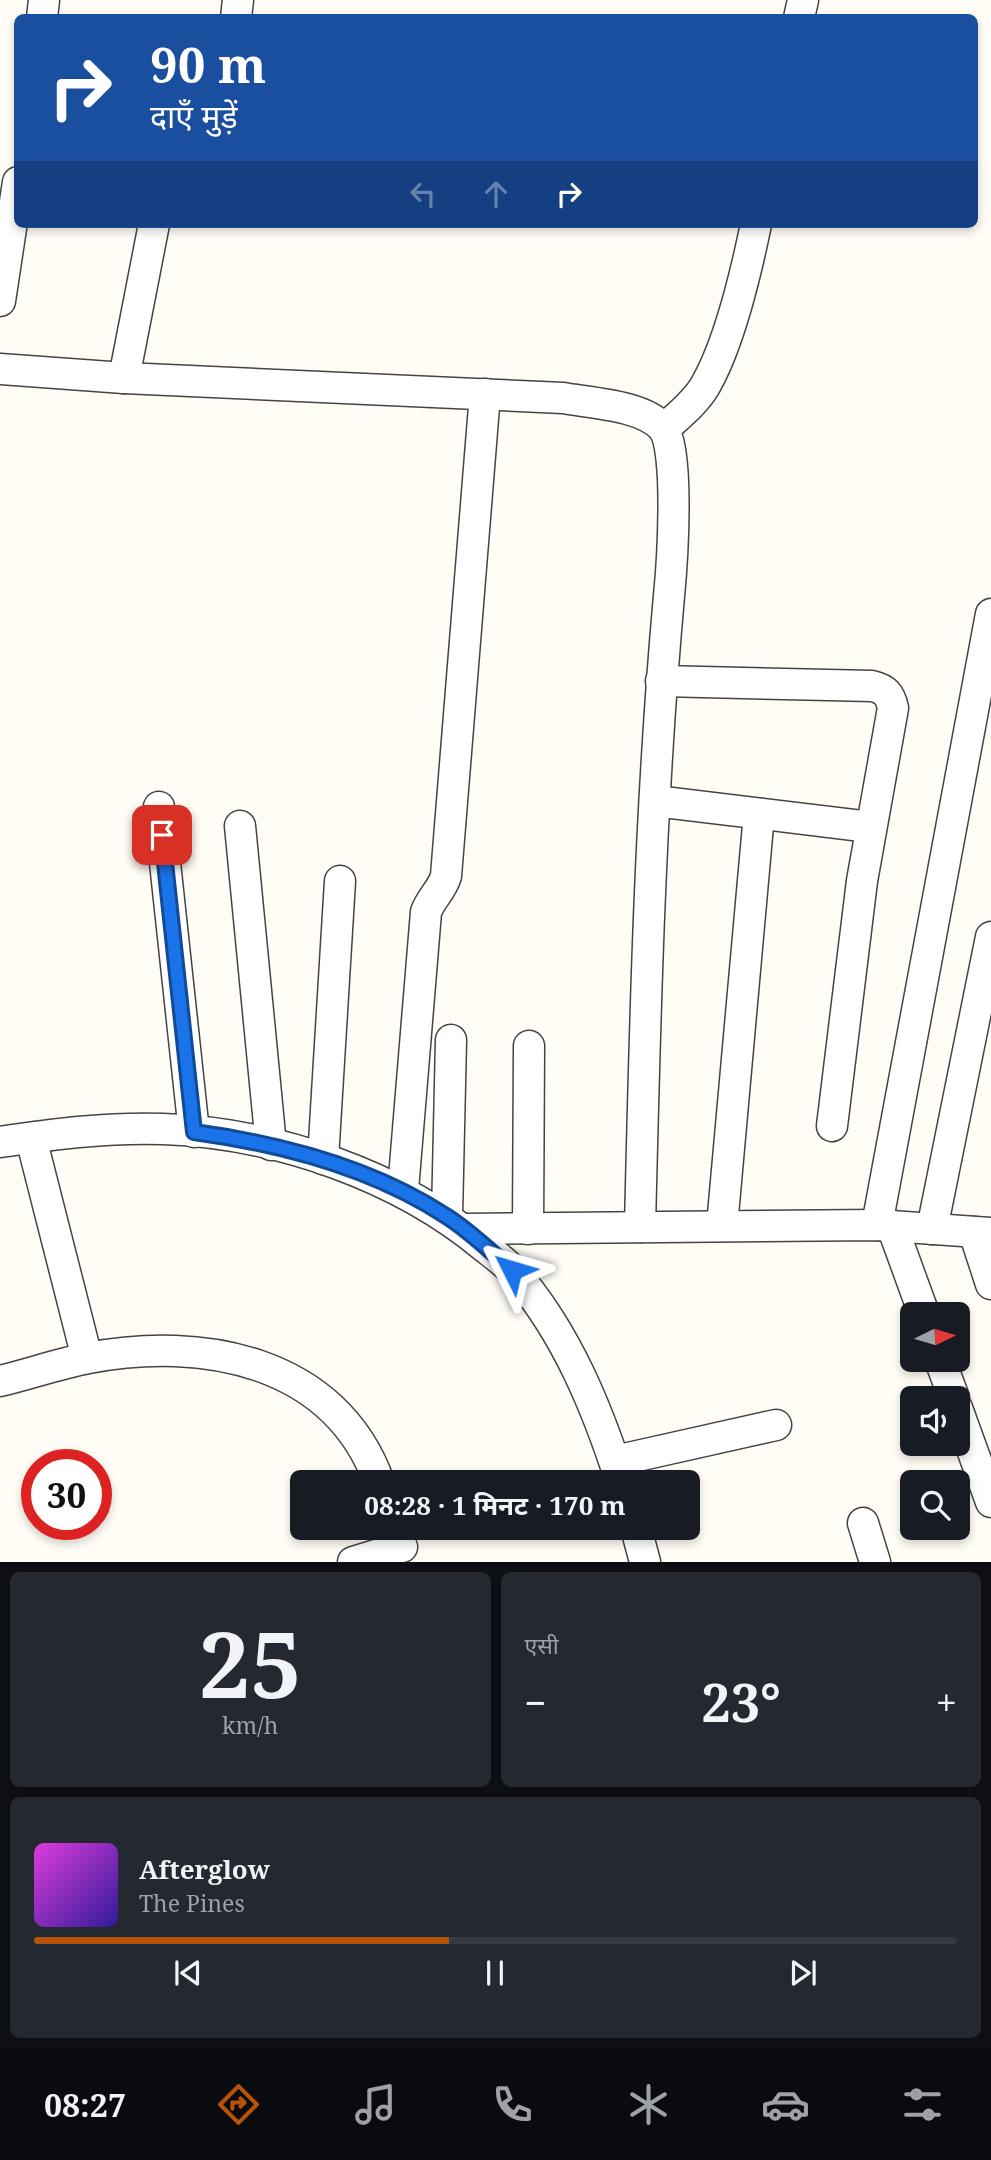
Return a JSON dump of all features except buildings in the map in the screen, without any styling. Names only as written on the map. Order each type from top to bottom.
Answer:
[{"type":"street","points":[[0,301],[14,208]]},
{"type":"street","points":[[124,378],[153,228]]},
{"type":"street","points":[[664,429],[704,388],[719,356],[748,263],[755,228]]},
{"type":"street","points":[[0,369],[124,378],[563,398],[632,410],[652,419],[664,429],[672,464],[673,487],[670,588],[662,681],[646,974],[640,1227]]},
{"type":"street","points":[[402,1191],[426,912],[429,903],[443,886],[446,876],[485,394]]},
{"type":"street","points":[[919,1302],[884,1225],[991,614]]},
{"type":"street","points":[[662,681],[872,686],[882,688],[891,696],[892,708],[870,827],[832,1126]]},
{"type":"street","points":[[655,801],[870,827]]},
{"type":"street","points":[[159,807],[194,1132]]},
{"type":"street","points":[[722,1226],[759,814]]},
{"type":"street","points":[[240,826],[271,1145]]},
{"type":"street","points":[[323,1159],[340,881]]},
{"type":"street","points":[[932,1229],[991,937]]},
{"type":"street","points":[[451,1040],[455,1223]]},
{"type":"street","points":[[528,1229],[529,1045]]},
{"type":"street","points":[[0,1142],[117,1130],[163,1129],[194,1132],[271,1145],[323,1159],[402,1191],[455,1223],[512,1270],[544,1312],[569,1352],[589,1394],[617,1470]]},
{"type":"street","points":[[31,1138],[87,1358]]},
{"type":"street","points":[[455,1223],[528,1229],[884,1225],[983,1232],[991,1284]]},
{"type":"street","points":[[0,1381],[87,1358],[170,1351],[215,1354],[266,1367],[301,1384],[324,1402],[355,1434],[373,1470]]},
{"type":"street","points":[[625,1470],[776,1425]]},
{"type":"street","points":[[970,1444],[991,1502]]},
{"type":"street","points":[[863,1523],[875,1562]]},
{"type":"street","points":[[639,1540],[645,1562]]},
{"type":"street","points":[[353,1562],[401,1545]]},
{"type":"route","points":[[162,835],[194,1132],[271,1145],[323,1159],[402,1191],[447,1216],[512,1270]]}]
